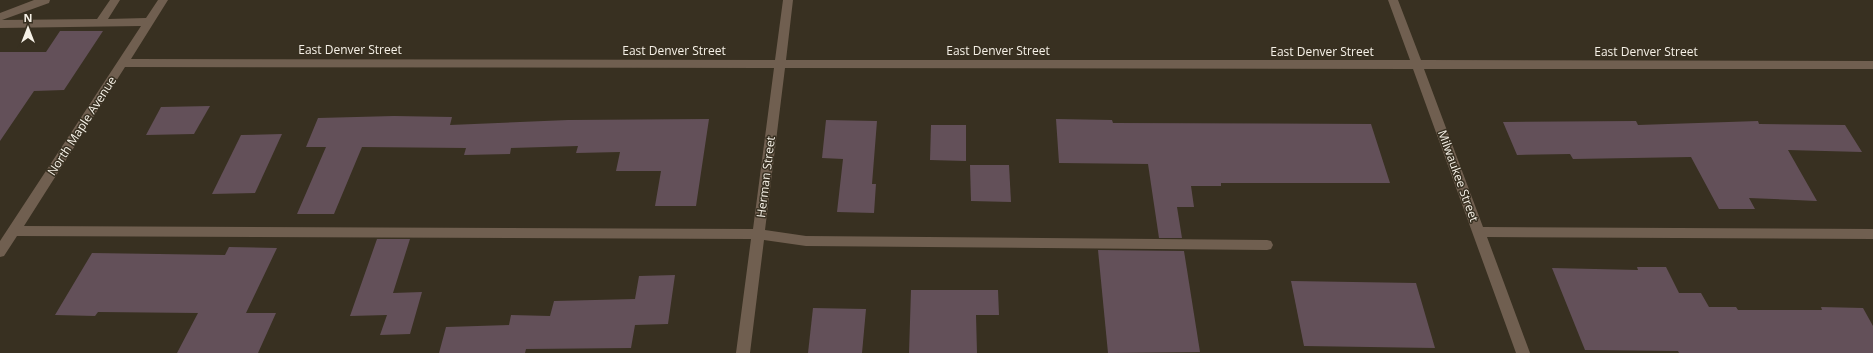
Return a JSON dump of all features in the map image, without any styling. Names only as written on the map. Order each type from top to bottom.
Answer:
[{"type":"street","points":[[0,17],[45,0]]},
{"type":"street","points":[[100,22],[115,0]]},
{"type":"street","name":"North Maple Avenue","points":[[0,252],[163,0]]},
{"type":"street","name":"Herman Street","points":[[743,353],[788,0]]},
{"type":"street","name":"Milwaukee Street","points":[[1393,0],[1523,353]]},
{"type":"street","points":[[0,24],[149,22]]},
{"type":"street","name":"East Denver Street","points":[[123,63],[1873,65]]},
{"type":"street","points":[[13,231],[758,234],[806,241],[1267,245]]},
{"type":"street","points":[[1479,232],[1873,234]]},
{"type":"building","points":[[60,31],[103,31],[64,90],[34,91],[0,141],[0,52],[46,52]]},
{"type":"building","points":[[210,106],[194,134],[146,135],[161,107]]},
{"type":"building","points":[[394,116],[452,117],[450,125],[568,120],[709,119],[696,206],[655,206],[661,171],[616,171],[620,152],[576,153],[578,146],[511,148],[510,154],[464,155],[466,148],[362,147],[334,214],[297,214],[326,147],[306,147],[318,118]]},
{"type":"building","points":[[1056,119],[1112,120],[1113,123],[1371,124],[1390,183],[1221,183],[1221,186],[1191,186],[1194,207],[1177,207],[1182,238],[1159,238],[1148,164],[1059,163]]},
{"type":"building","points":[[826,120],[877,121],[872,184],[876,184],[874,213],[837,212],[843,159],[822,158]]},
{"type":"building","points":[[1636,121],[1638,125],[1758,121],[1759,124],[1845,125],[1862,152],[1788,150],[1817,201],[1749,198],[1755,209],[1719,209],[1691,157],[1573,159],[1570,154],[1517,155],[1503,122]]},
{"type":"building","points":[[931,125],[966,125],[966,161],[930,160]]},
{"type":"building","points":[[282,134],[255,193],[212,194],[241,135]]},
{"type":"building","points":[[970,165],[1009,165],[1011,202],[971,201]]},
{"type":"building","points":[[377,239],[410,239],[393,293],[422,292],[410,334],[380,335],[387,315],[350,316]]},
{"type":"building","points":[[229,247],[277,248],[246,313],[276,313],[258,353],[177,353],[198,313],[98,312],[95,316],[55,315],[92,253],[225,255]]},
{"type":"building","points":[[1098,250],[1184,251],[1200,352],[1108,353]]},
{"type":"building","points":[[1637,267],[1666,267],[1679,293],[1701,293],[1709,307],[1736,307],[1738,310],[1822,310],[1821,307],[1863,308],[1873,326],[1873,353],[1679,353],[1678,351],[1585,350],[1552,268],[1638,270]]},
{"type":"building","points":[[675,275],[668,324],[635,325],[631,348],[526,349],[525,353],[439,353],[446,327],[509,325],[511,315],[550,316],[554,301],[635,299],[639,276]]},
{"type":"building","points":[[1291,281],[1416,283],[1435,348],[1304,346]]},
{"type":"building","points":[[911,290],[998,290],[999,315],[976,315],[977,353],[909,353]]},
{"type":"building","points":[[813,308],[866,309],[862,353],[808,353]]}]
